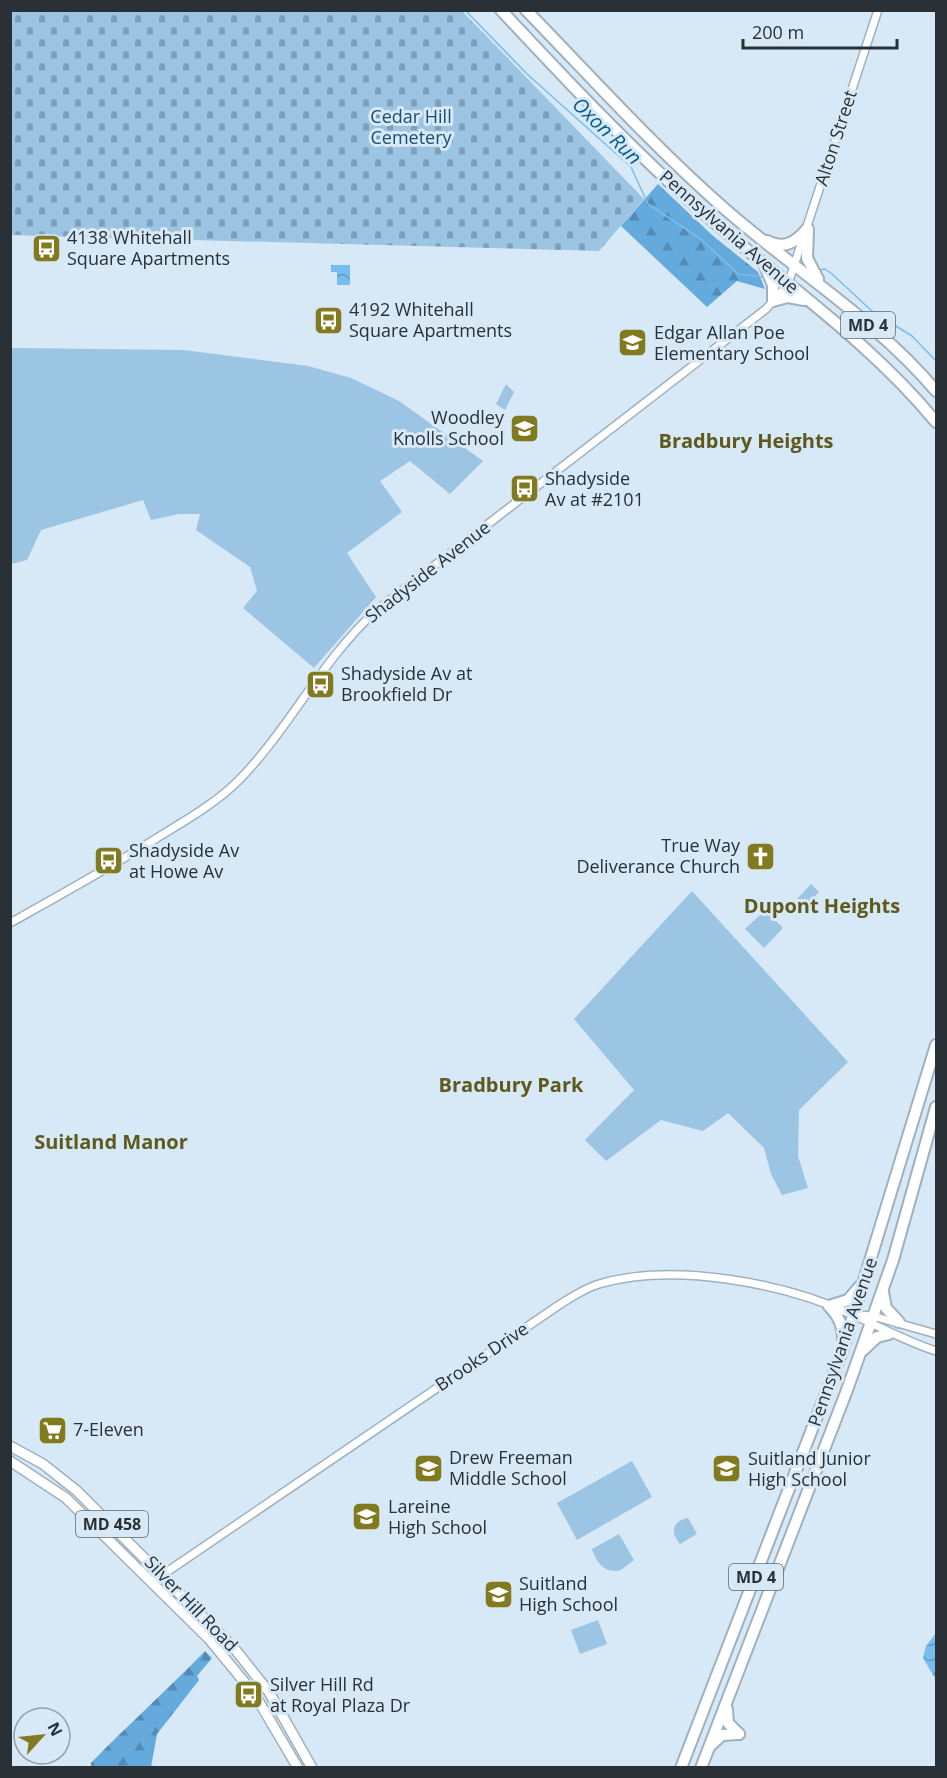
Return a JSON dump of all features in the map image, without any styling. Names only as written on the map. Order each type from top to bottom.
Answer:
[{"type":"highway","name":"Pennsylvania Avenue","points":[[501,10],[640,153],[764,266],[884,363],[936,422]]},
{"type":"highway","name":"Pennsylvania Avenue","points":[[526,10],[673,161],[753,232],[858,316],[936,391]]},
{"type":"highway","points":[[753,232],[771,243],[784,245],[799,238],[807,228]]},
{"type":"highway","points":[[807,228],[806,253],[812,271],[858,316]]},
{"type":"highway","points":[[764,266],[772,285],[773,301],[788,297],[807,300]]},
{"type":"highway","name":"Pennsylvania Avenue","points":[[681,1767],[843,1349],[936,1045]]},
{"type":"highway","name":"Pennsylvania Avenue","points":[[701,1767],[872,1320],[936,1107]]},
{"type":"highway","points":[[843,1349],[843,1327],[839,1316],[830,1306],[848,1300],[867,1276]]},
{"type":"highway","points":[[884,1285],[886,1308],[899,1322]]},
{"type":"highway","points":[[860,1353],[875,1338],[889,1334]]},
{"type":"highway","points":[[708,1748],[720,1736],[739,1734],[727,1720],[728,1698]]},
{"type":"main road","name":"Silver Hill Road","points":[[10,1446],[58,1475],[163,1574],[256,1674],[312,1767]]},
{"type":"main road","name":"Silver Hill Road","points":[[10,1461],[60,1493],[209,1639],[244,1679],[264,1708],[298,1767]]},
{"type":"street","name":"Alton Street","points":[[794,265],[878,10]]},
{"type":"street","name":"Shadyside Avenue","points":[[10,923],[129,855],[225,794],[245,774],[351,636],[377,610],[758,317],[788,284],[794,265]]},
{"type":"street","name":"Brooks Drive","points":[[152,1582],[559,1305],[592,1287],[626,1279],[705,1276],[730,1279],[775,1289],[872,1320],[899,1322],[936,1334]]},
{"type":"street","name":"Brooks Drive","points":[[872,1320],[889,1334],[936,1351]]},
{"type":"green space","name":"Cedar Hill Cemetery","points":[[11,10],[462,11],[644,199],[599,251],[11,235]]},
{"type":"green space","points":[[658,184],[712,235],[758,272],[765,289],[737,281],[707,307],[621,226]]},
{"type":"green space","points":[[11,348],[184,350],[308,366],[351,378],[399,401],[483,461],[450,494],[410,461],[380,481],[402,512],[347,553],[376,597],[314,668],[243,608],[257,591],[250,567],[196,530],[200,514],[179,514],[151,520],[143,500],[41,530],[27,560],[11,564]]},
{"type":"green space","points":[[506,384],[514,392],[505,410],[496,404]]},
{"type":"green space","points":[[811,884],[819,892],[805,907],[797,899]]},
{"type":"green space","points":[[692,891],[848,1062],[799,1110],[798,1156],[808,1188],[782,1195],[771,1174],[764,1148],[728,1113],[703,1131],[661,1120],[606,1161],[585,1140],[634,1090],[574,1019]]},
{"type":"green space","points":[[765,910],[783,928],[764,948],[745,929]]},
{"type":"green space","points":[[632,1461],[652,1497],[577,1540],[557,1503]]},
{"type":"green space","points":[[688,1518],[697,1534],[680,1544],[675,1536],[674,1528],[679,1522]]},
{"type":"green space","points":[[619,1534],[634,1560],[621,1570],[610,1571],[602,1567],[592,1549]]},
{"type":"green space","points":[[598,1620],[607,1644],[580,1654],[571,1630]]},
{"type":"green space","points":[[205,1651],[212,1658],[197,1676],[199,1680],[157,1734],[151,1767],[91,1767],[91,1763]]},
{"type":"water","points":[[331,265],[350,265],[350,285],[337,285],[337,272],[331,272]]},
{"type":"water","points":[[936,1633],[936,1680],[923,1658],[926,1646]]},
{"type":"waterway","name":"Oxon Run","points":[[465,10],[527,74],[631,167],[648,204],[701,239],[738,274],[763,277]]},
{"type":"waterway","name":"Oxon Run","points":[[818,270],[825,269],[832,274],[873,312],[912,336],[936,361]]},
{"type":"place","name":"4138 Whitehall Square Apartments","points":[[46,248]]},
{"type":"place","name":"4192 Whitehall Square Apartments","points":[[328,320]]},
{"type":"place","name":"Edgar Allan Poe Elementary School","points":[[633,343]]},
{"type":"place","name":"Woodley Knolls School","points":[[525,428]]},
{"type":"place","name":"Shadyside Av at #2101","points":[[524,489]]},
{"type":"place","name":"Shadyside Av at Brookfield Dr","points":[[320,684]]},
{"type":"place","name":"True Way Deliverance Church","points":[[761,856]]},
{"type":"place","name":"Shadyside Av at Howe Av","points":[[108,861]]},
{"type":"place","name":"7-Eleven","points":[[52,1430]]},
{"type":"place","name":"Drew Freeman Middle School","points":[[428,1468]]},
{"type":"place","name":"Suitland Junior High School","points":[[727,1469]]},
{"type":"place","name":"Lareine High School","points":[[367,1517]]},
{"type":"place","name":"Suitland High School","points":[[498,1594]]},
{"type":"place","name":"Silver Hill Rd at Royal Plaza Dr","points":[[249,1695]]},
{"type":"district","name":"Bradbury Heights","points":[[746,441]]},
{"type":"district","name":"Dupont Heights","points":[[822,906]]},
{"type":"district","name":"Bradbury Park","points":[[511,1085]]},
{"type":"district","name":"Suitland Manor","points":[[111,1142]]}]
